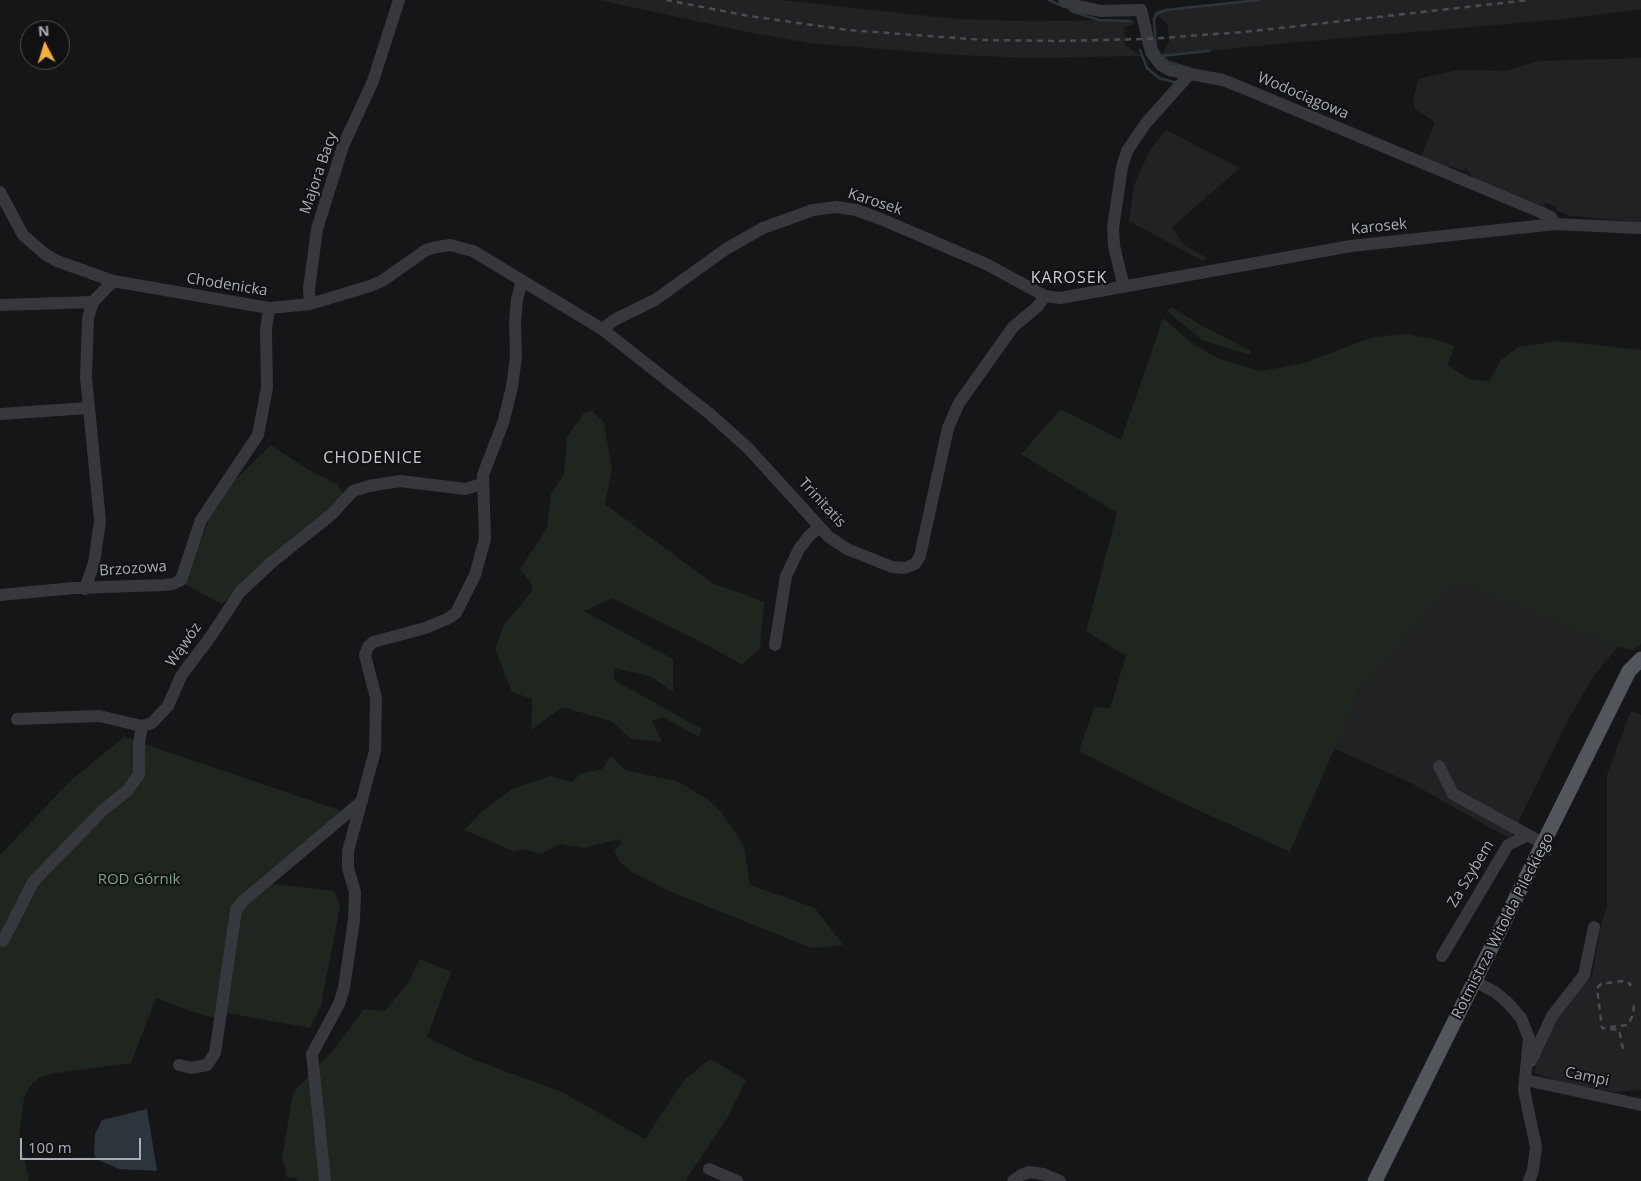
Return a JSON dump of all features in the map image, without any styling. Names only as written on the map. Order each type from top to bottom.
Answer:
[{"type":"main road","name":"Rotmistrza Witolda Pileckiego","points":[[1375,1181],[1629,671],[1641,659]]},
{"type":"street","name":"Majora Bacy","points":[[310,304],[309,289],[317,229],[343,146],[373,81],[399,0]]},
{"type":"street","name":"Wodociągowa","points":[[1064,0],[1072,5],[1101,11],[1140,5],[1148,44],[1156,59],[1169,70],[1222,80],[1243,88],[1538,211],[1551,218],[1556,224]]},
{"type":"street","points":[[1124,287],[1114,246],[1113,228],[1122,167],[1128,151],[1146,123],[1188,75]]},
{"type":"street","name":"Chodenicka","points":[[0,192],[22,235],[41,251],[57,261],[113,281],[269,308],[310,304],[382,281],[426,250],[450,245],[473,251],[602,329]]},
{"type":"street","name":"Karosek","points":[[602,329],[616,318],[655,300],[726,249],[763,228],[813,210],[836,207],[856,210],[881,219],[986,264],[1045,296],[1060,298],[1350,246],[1556,224],[1641,228]]},
{"type":"street","points":[[0,306],[93,302],[113,281]]},
{"type":"street","points":[[325,1181],[312,1054],[339,1004],[344,988],[354,920],[355,892],[348,868],[348,851],[376,751],[376,698],[366,655],[368,647],[373,642],[425,628],[447,619],[456,612],[475,575],[485,539],[486,512],[482,484],[483,475],[503,423],[512,387],[516,357],[514,323],[517,299],[522,281]]},
{"type":"street","name":"Trinitatis","points":[[602,329],[710,414],[748,448],[829,538],[873,561],[892,568],[905,568],[914,564],[920,556],[948,428],[959,403],[1013,327],[1037,307],[1045,296]]},
{"type":"street","name":"Brzozowa","points":[[93,302],[88,318],[86,377],[100,531],[94,563],[85,589],[173,584],[181,580],[201,520],[258,435],[267,388],[266,329],[269,308]]},
{"type":"street","points":[[0,414],[88,408]]},
{"type":"street","name":"Wąwóz","points":[[142,726],[152,723],[168,706],[181,676],[211,636],[240,592],[272,562],[325,520],[353,491],[369,486],[400,482],[465,489],[482,484]]},
{"type":"street","points":[[775,645],[786,576],[799,549],[808,536],[819,527]]},
{"type":"street","points":[[0,595],[74,588],[85,589]]},
{"type":"street","points":[[3,941],[33,882],[102,811],[128,790],[139,774],[139,743],[142,726],[99,716],[17,719]]},
{"type":"street","points":[[1439,766],[1453,794],[1544,844]]},
{"type":"street","points":[[179,1065],[191,1068],[207,1065],[215,1053],[236,910],[243,901],[362,801]]},
{"type":"street","name":"Za Szybem","points":[[1442,956],[1508,845],[1528,835]]},
{"type":"street","points":[[1526,1078],[1549,1021],[1584,975],[1594,927]]},
{"type":"street","points":[[1474,982],[1495,992],[1508,1002],[1521,1018],[1529,1038],[1524,1090],[1536,1147],[1533,1170],[1529,1181]]},
{"type":"street","name":"Campi","points":[[1526,1078],[1641,1105]]},
{"type":"street","points":[[710,1169],[737,1181]]},
{"type":"street","points":[[1013,1181],[1021,1175],[1030,1172],[1043,1174],[1060,1181]]},
{"type":"shaded area","points":[[599,0],[782,0],[956,19],[1028,21],[1134,20],[1134,24],[1124,28],[1125,45],[1142,56],[1029,58],[955,55],[810,43],[742,31]]},
{"type":"shaded area","points":[[1256,0],[1641,0],[1641,9],[1564,19],[1161,56],[1169,42],[1168,25],[1153,12]]},
{"type":"shaded area","points":[[1641,58],[1641,222],[1571,216],[1557,211],[1556,206],[1545,203],[1543,206],[1473,178],[1466,168],[1463,171],[1449,166],[1448,168],[1421,157],[1435,122],[1415,109],[1413,102],[1418,79],[1458,70],[1507,71],[1537,61]]},
{"type":"shaded area","points":[[1166,130],[1240,168],[1172,227],[1184,245],[1207,258],[1203,261],[1129,221],[1134,185],[1150,150]]},
{"type":"shaded area","points":[[1454,579],[1618,647],[1595,674],[1569,718],[1510,839],[1411,783],[1333,748],[1359,691]]},
{"type":"shaded area","points":[[1631,711],[1641,715],[1641,1090],[1616,1092],[1575,1086],[1534,1073],[1546,1034],[1567,1003],[1592,976],[1601,925],[1607,905],[1607,775]]},
{"type":"shaded area","points":[[147,1109],[157,1171],[119,1169],[96,1159],[94,1153],[95,1134],[102,1120]]},
{"type":"green space","points":[[1171,307],[1251,351],[1250,355],[1202,340],[1167,311]]},
{"type":"green space","points":[[1163,318],[1192,343],[1217,358],[1261,371],[1304,363],[1373,337],[1405,334],[1431,338],[1454,346],[1448,365],[1469,379],[1489,381],[1501,360],[1518,347],[1558,341],[1641,350],[1641,644],[1633,650],[1618,647],[1454,580],[1359,691],[1290,852],[1163,794],[1079,751],[1094,707],[1110,708],[1126,656],[1086,631],[1117,513],[1021,454],[1061,409],[1121,440]]},
{"type":"green space","points":[[592,411],[604,422],[612,470],[605,504],[712,583],[764,602],[760,648],[742,665],[707,645],[612,598],[584,611],[673,659],[673,692],[650,676],[615,668],[614,680],[702,729],[699,737],[663,717],[652,721],[662,742],[631,739],[611,721],[562,707],[531,730],[532,699],[512,692],[495,649],[504,625],[532,591],[531,583],[520,569],[547,528],[551,494],[564,474],[567,437],[584,413]]},
{"type":"green space","points":[[271,445],[307,469],[337,484],[345,496],[222,604],[184,584],[212,512],[232,483]]},
{"type":"green space","name":"ROD Górnik","points":[[124,737],[342,811],[258,882],[334,891],[340,906],[321,1006],[310,1028],[216,1011],[215,1018],[156,998],[131,1063],[56,1073],[40,1077],[29,1087],[24,1099],[19,1135],[29,1181],[0,1181],[0,855],[71,780]]},
{"type":"green space","points":[[611,756],[625,770],[677,781],[710,801],[722,813],[744,846],[750,885],[815,908],[843,945],[811,948],[671,892],[632,872],[619,861],[614,850],[620,845],[621,839],[583,848],[561,844],[540,854],[524,849],[513,851],[464,830],[482,811],[512,789],[551,776],[572,782],[580,774],[602,769]]},
{"type":"green space","points":[[420,959],[451,972],[427,1037],[472,1059],[562,1092],[645,1139],[685,1079],[710,1059],[746,1080],[728,1117],[685,1181],[298,1181],[297,1178],[286,1177],[286,1168],[282,1158],[293,1093],[334,1049],[364,1009],[385,1011],[408,983]]},
{"type":"waterway","points":[[1049,0],[1064,7]]},
{"type":"waterway","points":[[1189,68],[1169,62],[1161,56],[1156,47],[1154,19],[1157,13],[1166,10],[1258,0]]},
{"type":"waterway","points":[[1071,11],[1099,20],[1130,21]]},
{"type":"waterway","points":[[1140,50],[1147,68],[1159,78],[1174,82]]},
{"type":"waterway","points":[[1161,56],[1209,51]]},
{"type":"railway","points":[[666,0],[749,16],[848,30],[983,40],[1058,41],[1147,39],[1244,32],[1529,0]]},
{"type":"railway","points":[[1623,1049],[1619,1030],[1602,1028],[1597,988],[1601,984],[1622,981],[1629,983],[1631,986]]},
{"type":"railway","points":[[1610,1027],[1628,1025],[1633,1015],[1634,1004]]},
{"type":"district","name":"KAROSEK","points":[[1069,278]]},
{"type":"district","name":"CHODENICE","points":[[373,458]]}]
